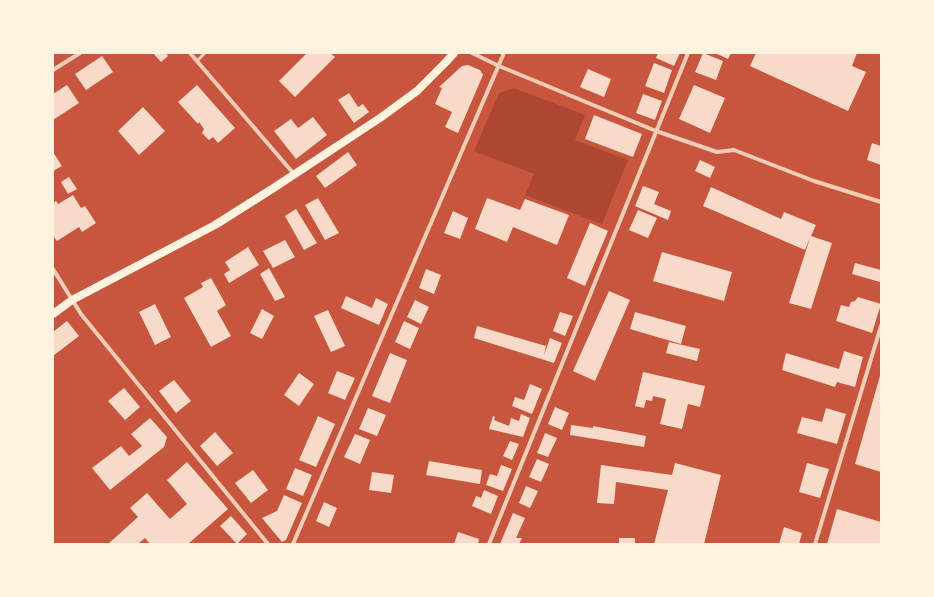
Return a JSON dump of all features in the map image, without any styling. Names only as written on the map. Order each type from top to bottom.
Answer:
[{"type":"main road","points":[[53,314],[72,300],[215,225],[294,175],[380,118],[417,91],[454,53]]},
{"type":"street","points":[[53,70],[80,53]]},
{"type":"street","points":[[190,53],[294,175]]},
{"type":"street","points":[[472,53],[499,66],[656,131],[717,152],[734,150],[814,181],[881,202]]},
{"type":"street","points":[[293,544],[504,53]]},
{"type":"street","points":[[489,544],[688,53]]},
{"type":"street","points":[[53,269],[72,300],[119,361],[268,544]]},
{"type":"street","points":[[815,544],[881,326]]},
{"type":"lane","points":[[197,61],[205,53]]},
{"type":"shaded area","points":[[514,88],[585,115],[575,140],[628,160],[602,224],[525,195],[534,174],[474,151],[499,93]]},
{"type":"building","points":[[153,53],[166,53],[168,56],[161,62]]},
{"type":"building","points":[[307,53],[330,53],[335,57],[295,97],[279,81]]},
{"type":"building","points":[[658,53],[680,53],[674,66],[656,58]]},
{"type":"building","points":[[703,53],[723,61],[716,80],[695,72]]},
{"type":"building","points":[[715,53],[731,53],[728,59]]},
{"type":"building","points":[[756,53],[857,53],[852,66],[866,72],[848,111],[750,66]]},
{"type":"building","points":[[102,56],[113,72],[86,90],[75,74]]},
{"type":"building","points":[[654,63],[672,70],[664,93],[645,86]]},
{"type":"building","points":[[468,65],[480,70],[483,75],[458,133],[445,127],[452,112],[435,104],[442,88],[439,87],[462,66]]},
{"type":"building","points":[[588,69],[611,79],[604,97],[580,87]]},
{"type":"building","points":[[67,85],[79,103],[53,120],[53,94]]},
{"type":"building","points":[[197,85],[235,128],[218,143],[213,137],[209,140],[202,133],[204,129],[199,122],[198,124],[178,102]]},
{"type":"building","points":[[694,85],[725,98],[710,133],[679,119]]},
{"type":"building","points":[[349,93],[358,107],[363,104],[369,112],[354,123],[338,100]]},
{"type":"building","points":[[643,94],[662,101],[655,120],[636,113]]},
{"type":"building","points":[[143,107],[165,131],[139,155],[118,131]]},
{"type":"building","points":[[594,115],[642,134],[633,157],[585,139]]},
{"type":"building","points":[[313,117],[327,135],[296,159],[274,131],[291,119],[298,128]]},
{"type":"building","points":[[872,143],[881,146],[881,165],[867,160]]},
{"type":"building","points":[[53,152],[62,166],[53,171]]},
{"type":"building","points":[[348,152],[357,165],[325,188],[316,176]]},
{"type":"building","points":[[700,160],[715,167],[710,178],[695,171]]},
{"type":"building","points":[[69,177],[77,189],[68,194],[61,182]]},
{"type":"building","points":[[643,186],[659,192],[654,204],[671,211],[668,220],[635,206]]},
{"type":"building","points":[[711,187],[781,219],[784,212],[816,225],[811,236],[832,243],[811,309],[789,303],[810,238],[805,250],[703,206]]},
{"type":"building","points":[[73,195],[81,208],[85,206],[96,223],[82,232],[79,227],[57,241],[53,236],[53,203],[56,201],[58,204]]},
{"type":"building","points":[[318,198],[339,233],[325,240],[305,205]]},
{"type":"building","points":[[487,198],[520,210],[525,199],[569,215],[557,245],[513,227],[507,242],[475,229]]},
{"type":"building","points":[[296,209],[317,243],[304,250],[285,216]]},
{"type":"building","points":[[638,210],[657,218],[648,238],[629,230]]},
{"type":"building","points":[[453,211],[468,218],[460,239],[444,233]]},
{"type":"building","points":[[590,223],[608,231],[585,286],[567,278]]},
{"type":"building","points":[[285,240],[295,257],[273,268],[263,251]]},
{"type":"building","points":[[248,247],[259,265],[229,283],[224,274],[230,270],[225,262]]},
{"type":"building","points":[[662,252],[732,272],[724,301],[653,281]]},
{"type":"building","points":[[855,263],[881,270],[880,282],[852,274]]},
{"type":"building","points":[[269,268],[285,297],[275,301],[260,274]]},
{"type":"building","points":[[426,269],[441,275],[434,294],[419,288]]},
{"type":"building","points":[[211,278],[226,305],[217,311],[231,336],[211,347],[184,298],[203,287],[201,283]]},
{"type":"building","points":[[609,291],[630,300],[595,381],[573,371]]},
{"type":"building","points":[[346,296],[372,308],[376,298],[388,304],[379,325],[341,308]]},
{"type":"building","points":[[858,297],[881,304],[872,333],[836,321],[841,305],[849,307],[851,302],[855,301]]},
{"type":"building","points":[[415,300],[429,307],[421,324],[407,317]]},
{"type":"building","points":[[155,304],[171,337],[155,345],[139,312]]},
{"type":"building","points":[[262,309],[274,316],[262,339],[250,333]]},
{"type":"building","points":[[328,310],[345,346],[331,352],[314,316]]},
{"type":"building","points":[[560,312],[573,316],[565,336],[553,331]]},
{"type":"building","points":[[635,312],[686,326],[681,344],[630,329]]},
{"type":"building","points":[[67,321],[79,336],[53,356],[53,332]]},
{"type":"building","points":[[404,321],[419,328],[410,349],[395,342]]},
{"type":"building","points":[[477,326],[546,346],[544,355],[550,338],[562,343],[554,363],[474,338]]},
{"type":"building","points":[[669,342],[700,349],[697,361],[666,353]]},
{"type":"building","points":[[844,351],[863,357],[855,387],[837,382],[835,387],[782,370],[786,353],[839,369]]},
{"type":"building","points":[[390,353],[407,360],[390,403],[372,396]]},
{"type":"building","points":[[337,371],[355,378],[345,400],[328,393]]},
{"type":"building","points":[[643,372],[705,386],[700,407],[688,404],[682,429],[660,424],[666,399],[653,396],[652,401],[646,400],[644,408],[635,406]]},
{"type":"building","points":[[881,372],[881,472],[855,464]]},
{"type":"building","points":[[299,373],[314,384],[299,406],[284,395]]},
{"type":"building","points":[[174,380],[191,401],[176,413],[159,391]]},
{"type":"building","points":[[530,384],[542,389],[532,414],[512,406],[515,397],[524,400]]},
{"type":"building","points":[[124,388],[140,407],[125,420],[108,401]]},
{"type":"building","points":[[555,407],[569,413],[562,430],[548,424]]},
{"type":"building","points":[[368,408],[386,415],[377,436],[359,429]]},
{"type":"building","points":[[826,408],[846,414],[837,444],[797,433],[802,417],[822,422]]},
{"type":"building","points":[[521,414],[530,418],[523,437],[489,429],[493,416],[495,417],[494,420],[509,426],[511,418],[519,421]]},
{"type":"building","points":[[318,416],[335,424],[316,467],[299,460]]},
{"type":"building","points":[[150,418],[167,437],[164,447],[110,490],[92,468],[121,446],[129,456],[142,446],[131,434]]},
{"type":"building","points":[[571,425],[593,428],[593,426],[646,436],[644,447],[570,435]]},
{"type":"building","points":[[215,432],[233,453],[217,466],[200,446]]},
{"type":"building","points":[[545,433],[557,438],[548,457],[537,453]]},
{"type":"building","points":[[355,434],[370,440],[360,464],[344,457]]},
{"type":"building","points":[[510,441],[519,444],[512,460],[503,456]]},
{"type":"building","points":[[537,459],[549,464],[541,482],[529,477]]},
{"type":"building","points":[[429,461],[482,470],[480,484],[426,475]]},
{"type":"building","points":[[187,462],[228,509],[188,544],[150,544],[145,538],[138,544],[108,544],[138,517],[130,508],[147,493],[170,519],[187,504],[167,480]]},
{"type":"building","points":[[675,463],[721,475],[704,544],[654,544],[668,490],[616,482],[614,504],[597,503],[601,465],[672,475]]},
{"type":"building","points":[[807,463],[829,469],[820,498],[799,492]]},
{"type":"building","points":[[501,465],[512,469],[503,491],[486,485],[490,474],[497,476]]},
{"type":"building","points":[[295,468],[312,475],[303,496],[286,489]]},
{"type":"building","points":[[253,470],[268,490],[251,503],[235,483]]},
{"type":"building","points":[[372,472],[394,475],[391,493],[369,490]]},
{"type":"building","points":[[526,486],[538,491],[530,508],[519,503]]},
{"type":"building","points":[[484,490],[498,496],[491,514],[472,506],[476,496],[481,498]]},
{"type":"building","points":[[284,495],[302,503],[286,540],[282,542],[262,518],[277,511]]},
{"type":"building","points":[[324,502],[337,508],[329,527],[316,521]]},
{"type":"building","points":[[837,509],[881,522],[881,544],[827,544]]},
{"type":"building","points":[[513,513],[525,518],[516,538],[522,538],[519,544],[500,544]]},
{"type":"building","points":[[231,516],[247,534],[237,544],[220,526]]},
{"type":"building","points":[[784,527],[802,533],[799,544],[779,544]]},
{"type":"building","points":[[458,532],[479,539],[478,544],[454,544]]},
{"type":"building","points":[[619,538],[635,538],[635,544],[619,544]]}]
